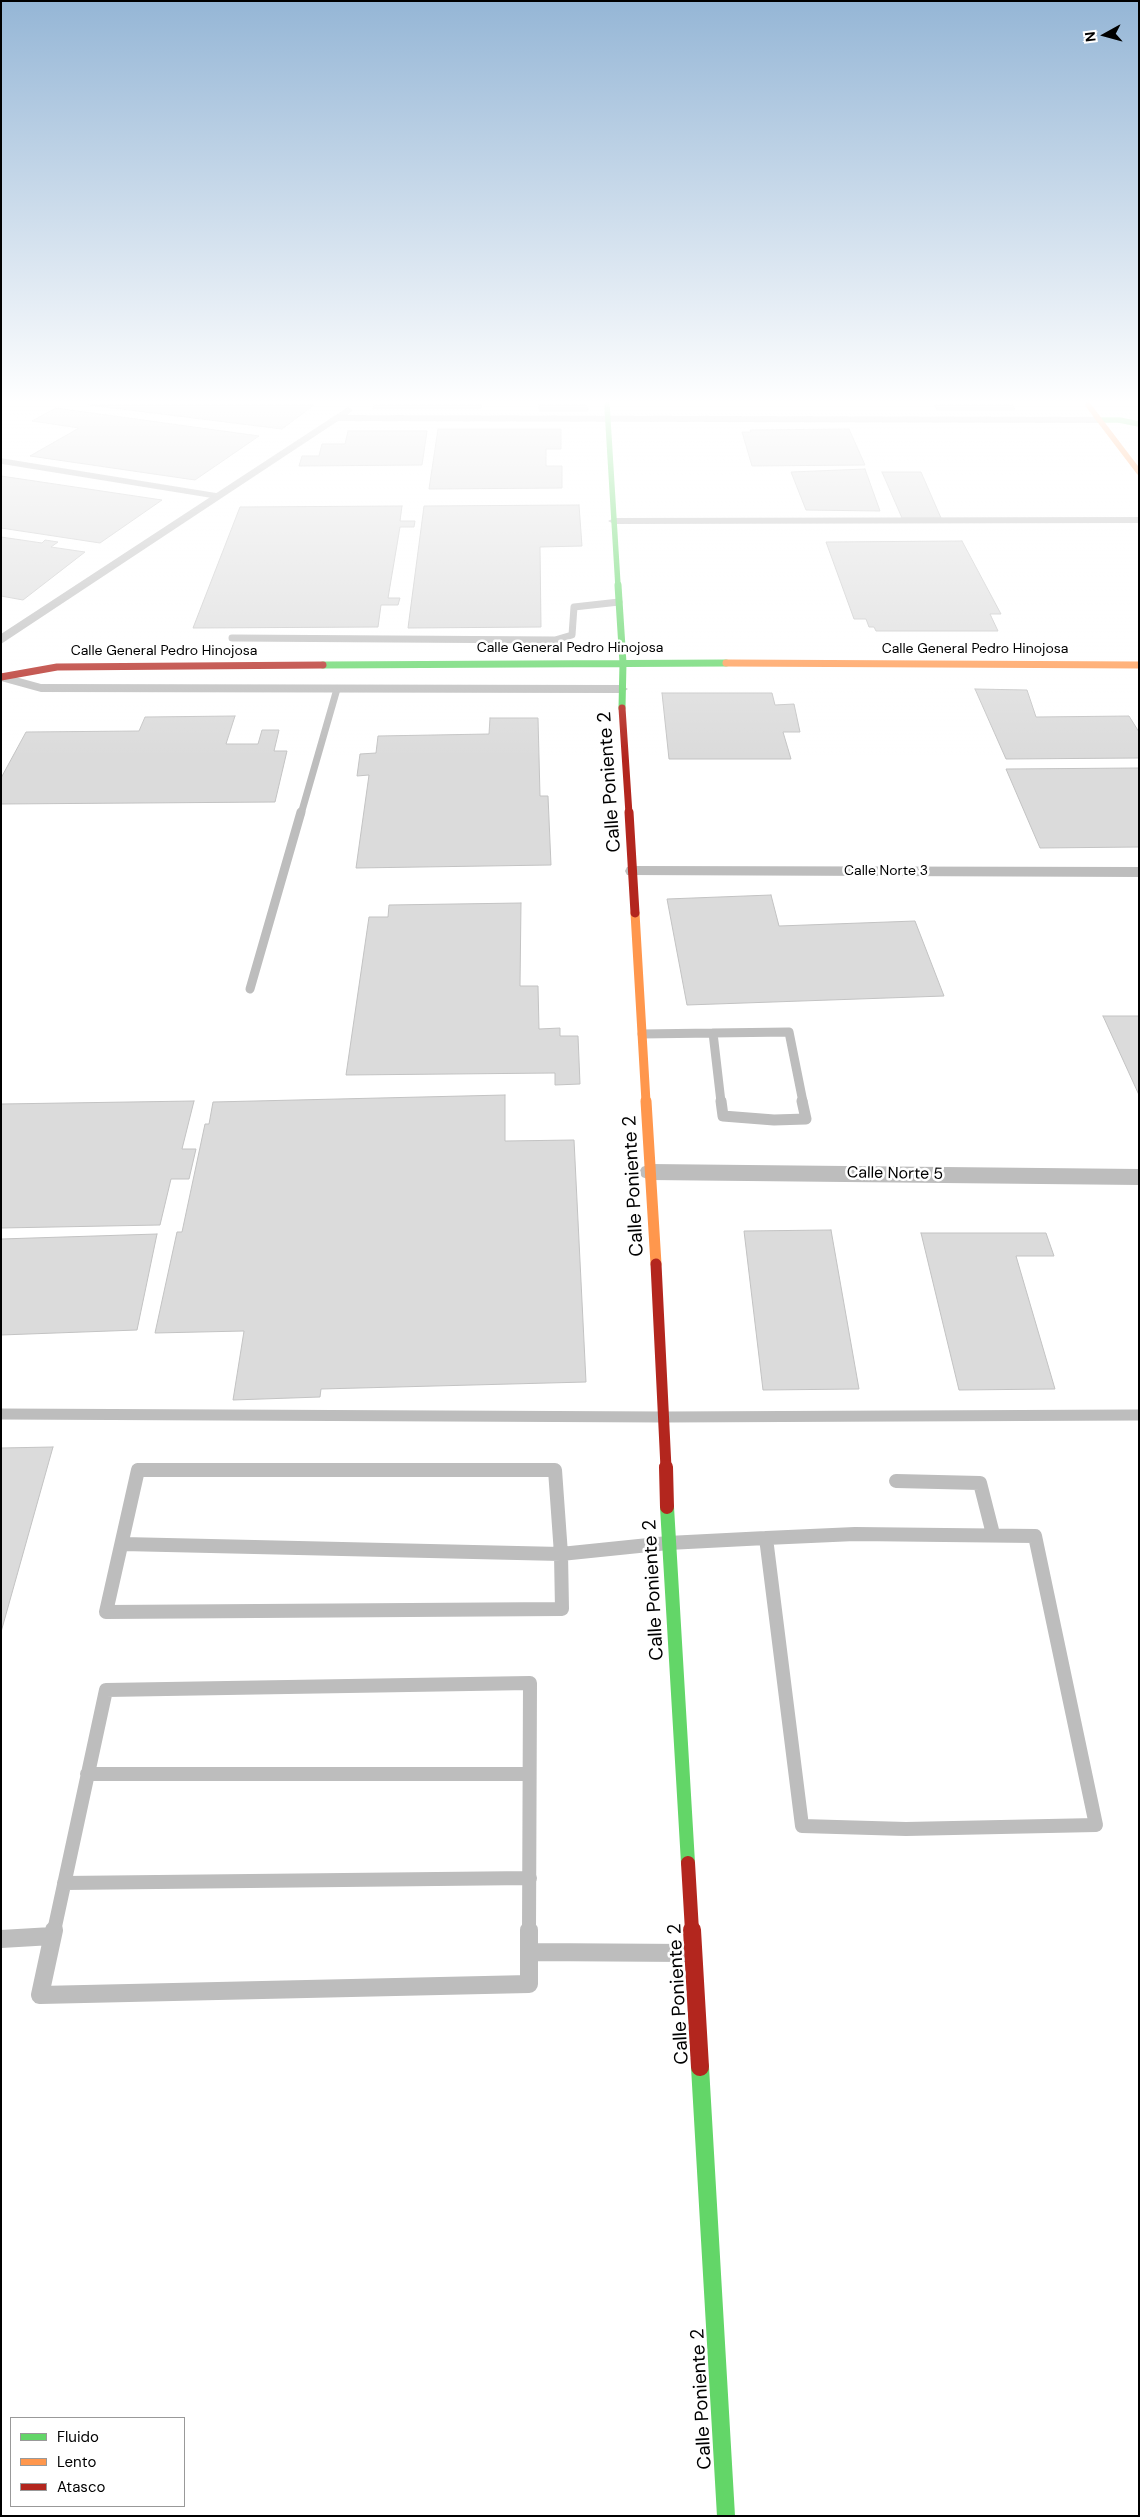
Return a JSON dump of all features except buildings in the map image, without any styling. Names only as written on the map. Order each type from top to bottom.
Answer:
[{"type":"street","points":[[1,640],[177,522]]},
{"type":"street","name":"Calle Poniente 2","points":[[614,522],[623,662],[621,689],[634,870],[665,1417],[668,1543],[694,1953],[726,2516]]},
{"type":"street","name":"Calle General Pedro Hinojosa","points":[[1,677],[57,667],[623,662],[1139,664]]},
{"type":"street","points":[[355,689],[359,664]]},
{"type":"street","points":[[1,677],[41,688],[621,689]]},
{"type":"street","name":"Calle Norte 3","points":[[634,870],[1139,872]]},
{"type":"street","name":"Calle Norte 5","points":[[650,1172],[1139,1177]]},
{"type":"lane","points":[[232,638],[555,640],[572,634],[574,607],[618,602]]},
{"type":"lane","points":[[250,989],[337,689]]},
{"type":"lane","points":[[642,1034],[713,1033],[789,1032],[806,1119],[774,1120],[723,1116],[713,1033]]},
{"type":"lane","points":[[1,1414],[665,1417],[1139,1416]]},
{"type":"lane","points":[[138,1470],[555,1470],[561,1554],[562,1609],[106,1612],[123,1544],[138,1470]]},
{"type":"lane","points":[[896,1481],[980,1483],[993,1534]]},
{"type":"lane","points":[[123,1544],[561,1554],[668,1543],[766,1538],[855,1534],[993,1534],[1035,1536],[1096,1825],[906,1829],[802,1826],[766,1538]]},
{"type":"lane","points":[[530,1683],[529,1984],[40,1995],[87,1774],[106,1690],[530,1683]]},
{"type":"lane","points":[[87,1774],[529,1774]]},
{"type":"lane","points":[[64,1883],[530,1878]]},
{"type":"lane","points":[[1,1939],[52,1936]]},
{"type":"lane","points":[[530,1952],[694,1953]]},
{"type":"traffic: fast","points":[[614,522],[623,663],[622,708]]},
{"type":"traffic: fast","points":[[323,665],[726,663]]},
{"type":"traffic: fast","points":[[667,1507],[688,1863]]},
{"type":"traffic: fast","points":[[700,2067],[726,2516]]},
{"type":"traffic: slow","points":[[726,663],[1139,665]]},
{"type":"traffic: slow","points":[[635,913],[656,1264]]},
{"type":"traffic: jam","points":[[1,677],[57,667],[323,665]]},
{"type":"traffic: jam","points":[[622,708],[635,913]]},
{"type":"traffic: jam","points":[[656,1264],[665,1417],[667,1507]]},
{"type":"traffic: jam","points":[[688,1863],[700,2067]]}]
